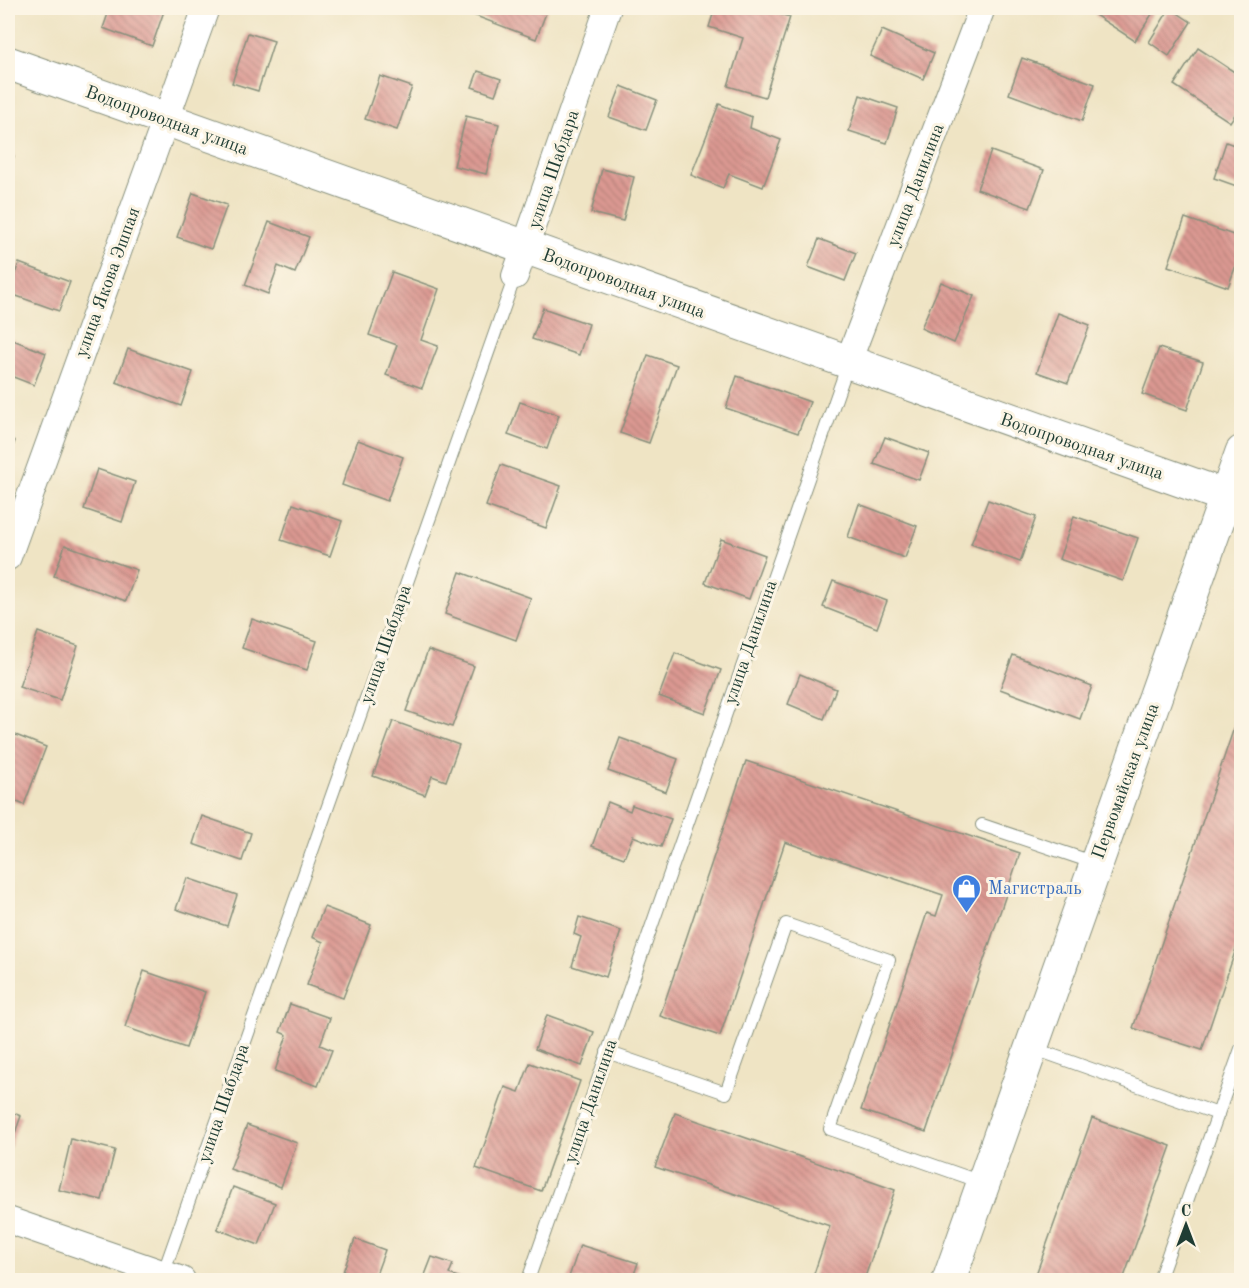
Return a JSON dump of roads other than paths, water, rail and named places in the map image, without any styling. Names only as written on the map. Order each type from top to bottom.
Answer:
[{"type":"main road","name":"Водопроводная улица","points":[[8,63],[166,119],[520,262],[848,362],[1234,499]]},
{"type":"main road","name":"Первомайская улица","points":[[949,1281],[1096,863],[1234,499],[1242,452]]},
{"type":"street","name":"улица Якова Эшпая","points":[[8,557],[206,8]]},
{"type":"street","name":"улица Шабдара","points":[[520,262],[608,8]]},
{"type":"street","name":"улица Данилина","points":[[848,362],[982,8]]},
{"type":"street","points":[[8,1220],[168,1278]]},
{"type":"lane","name":"улица Шабдара","points":[[168,1278],[520,262]]},
{"type":"lane","name":"улица Данилина","points":[[528,1281],[848,362]]},
{"type":"lane","points":[[982,825],[1096,863]]},
{"type":"lane","points":[[607,1052],[726,1093],[786,924],[889,960],[830,1129],[982,1182]]},
{"type":"lane","points":[[1160,1281],[1242,1046]]},
{"type":"lane","points":[[1030,1047],[1218,1114]]},
{"type":"place","name":"Магистраль","points":[[967,914]]}]
